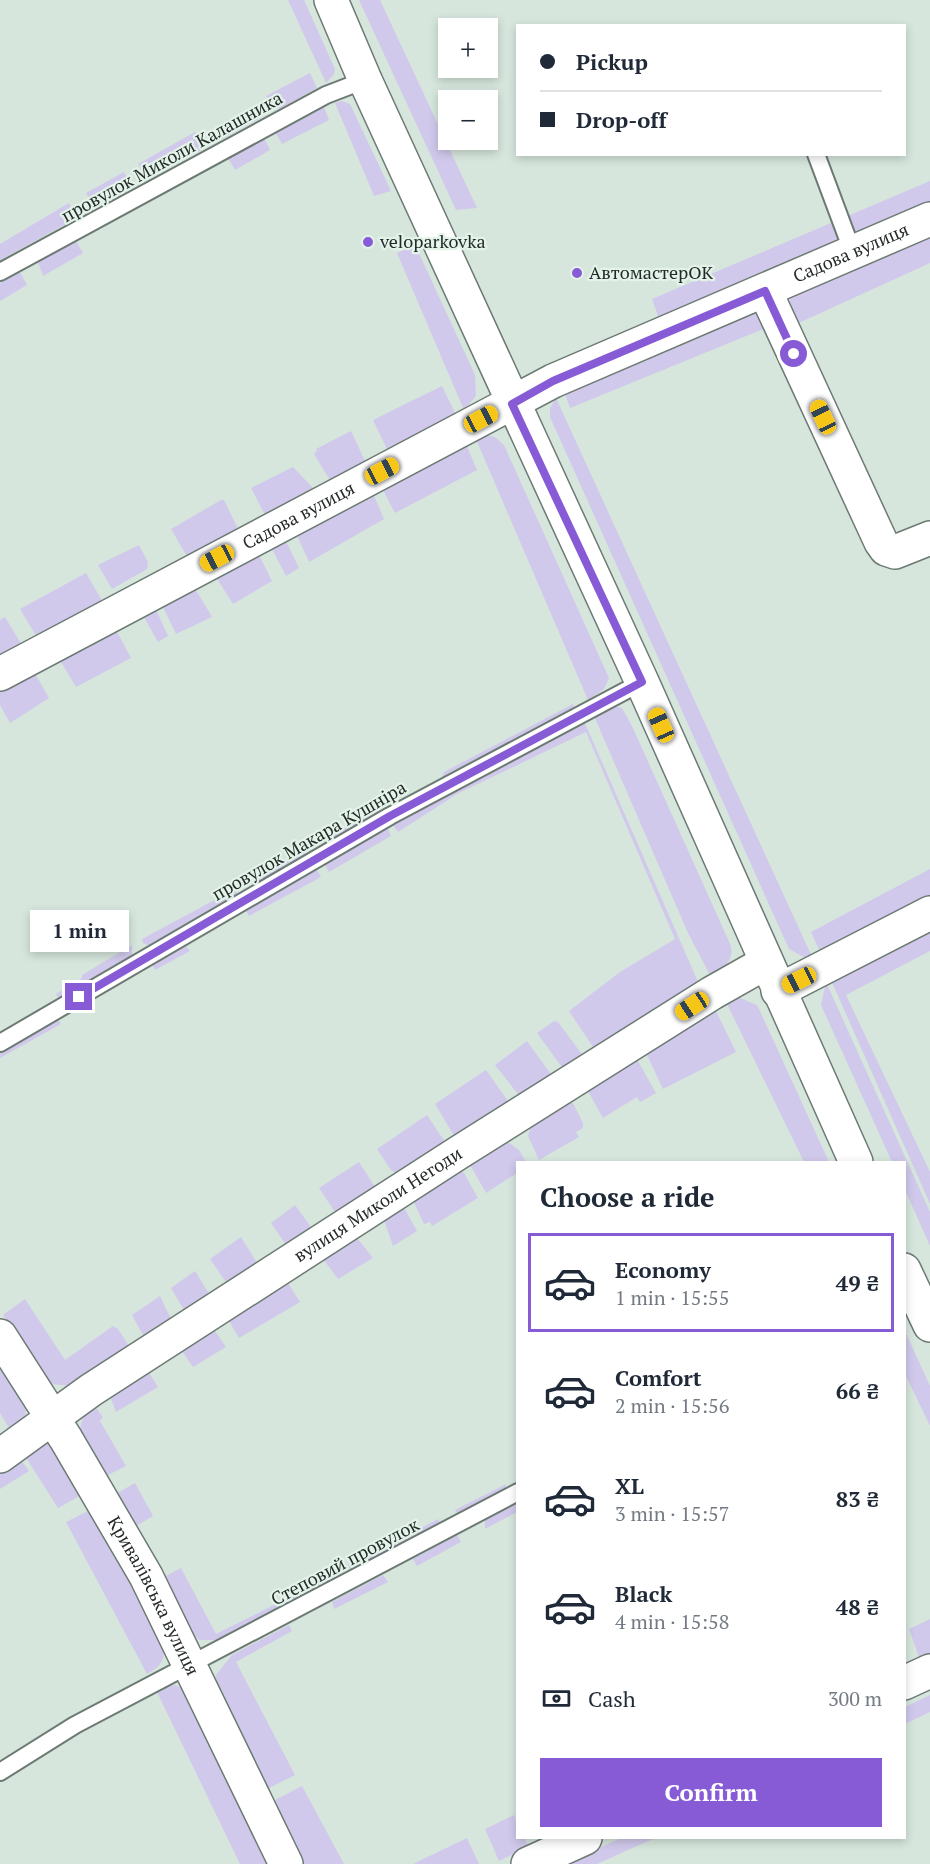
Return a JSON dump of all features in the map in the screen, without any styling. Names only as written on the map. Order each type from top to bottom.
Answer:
[{"type":"street","points":[[332,0],[365,80],[512,404],[642,682],[771,977],[856,1161]]},
{"type":"street","name":"Садова вулиця","points":[[0,674],[553,381],[930,219]]},
{"type":"street","points":[[765,291],[881,542],[886,549],[895,552],[930,538]]},
{"type":"street","name":"вулиця Миколи Негоди","points":[[0,1456],[91,1390],[458,1153],[712,993],[771,977],[930,913]]},
{"type":"street","points":[[907,1282],[930,1325]]},
{"type":"street","name":"Кривалівська вулиця","points":[[0,1336],[146,1576],[286,1864]]},
{"type":"street","points":[[906,1682],[930,1671]]},
{"type":"street","points":[[528,1864],[583,1839]]},
{"type":"lane","name":"провулок Миколи Калашника","points":[[0,272],[326,95],[365,80]]},
{"type":"lane","points":[[817,156],[853,253]]},
{"type":"lane","name":"провулок Макара Кушніра","points":[[0,1042],[390,816],[642,682]]},
{"type":"lane","name":"Степовий провулок","points":[[0,1772],[75,1725],[516,1493]]},
{"type":"shaded area","points":[[288,0],[304,0],[335,69],[334,74],[326,83]]},
{"type":"shaded area","points":[[359,0],[380,0],[438,124],[438,150],[450,150],[477,208],[456,210]]},
{"type":"shaded area","points":[[310,73],[317,88],[279,109],[266,96]]},
{"type":"shaded area","points":[[342,101],[350,104],[391,191],[374,196],[335,103]]},
{"type":"shaded area","points":[[254,107],[260,118],[221,140],[215,127]]},
{"type":"shaded area","points":[[324,107],[329,120],[282,144],[275,132]]},
{"type":"shaded area","points":[[195,132],[205,148],[146,180],[138,164]]},
{"type":"shaded area","points":[[264,138],[270,150],[235,170],[228,158]]},
{"type":"shaded area","points":[[124,172],[132,188],[95,208],[86,193]]},
{"type":"shaded area","points":[[930,181],[930,205],[660,322],[652,299]]},
{"type":"shaded area","points":[[69,203],[75,219],[0,260],[0,244]]},
{"type":"shaded area","points":[[930,234],[930,263],[790,327],[787,306],[792,296]]},
{"type":"shaded area","points":[[76,241],[83,253],[43,276],[38,262]]},
{"type":"shaded area","points":[[408,248],[417,249],[475,375],[476,396],[464,410],[397,253]]},
{"type":"shaded area","points":[[20,272],[27,285],[0,301],[0,283]]},
{"type":"shaded area","points":[[754,309],[773,325],[570,408],[564,391]]},
{"type":"shaded area","points":[[442,386],[456,415],[388,451],[373,420]]},
{"type":"shaded area","points":[[556,398],[813,959],[807,959],[789,949],[550,417],[550,408]]},
{"type":"shaded area","points":[[351,431],[366,463],[331,482],[314,454],[316,449]]},
{"type":"shaded area","points":[[487,435],[495,437],[504,445],[609,678],[604,689],[588,700],[475,437]]},
{"type":"shaded area","points":[[465,442],[477,470],[395,513],[381,486]]},
{"type":"shaded area","points":[[293,467],[315,490],[266,517],[251,488]]},
{"type":"shaded area","points":[[372,491],[384,519],[309,562],[295,531]]},
{"type":"shaded area","points":[[224,500],[239,531],[188,558],[171,529]]},
{"type":"shaded area","points":[[284,537],[299,568],[286,576],[271,547]]},
{"type":"shaded area","points":[[139,545],[148,562],[147,569],[112,589],[98,565]]},
{"type":"shaded area","points":[[258,553],[272,581],[233,604],[214,574]]},
{"type":"shaded area","points":[[86,573],[104,604],[38,639],[20,609]]},
{"type":"shaded area","points":[[193,585],[212,617],[176,634],[160,601]]},
{"type":"shaded area","points":[[154,605],[168,636],[158,642],[141,612]]},
{"type":"shaded area","points":[[5,617],[23,647],[0,660],[0,620]]},
{"type":"shaded area","points":[[114,626],[131,658],[76,687],[58,657]]},
{"type":"shaded area","points":[[33,670],[49,698],[10,723],[0,705],[0,688]]},
{"type":"shaded area","points":[[573,704],[574,707],[441,780],[444,772]]},
{"type":"shaded area","points":[[615,706],[622,708],[632,726],[731,946],[729,961],[711,977],[688,933],[594,716]]},
{"type":"shaded area","points":[[584,721],[699,984],[595,1050],[569,1011],[620,972],[675,939],[586,732],[457,794],[398,832],[392,824]]},
{"type":"shaded area","points":[[378,809],[377,816],[325,846],[322,841]]},
{"type":"shaded area","points":[[387,827],[391,836],[329,872],[324,863]]},
{"type":"shaded area","points":[[304,851],[307,856],[259,885],[256,878]]},
{"type":"shaded area","points":[[316,868],[321,877],[249,916],[245,909]]},
{"type":"shaded area","points":[[930,869],[930,899],[822,956],[811,932]]},
{"type":"shaded area","points":[[235,889],[239,897],[153,947],[143,943],[142,939]]},
{"type":"shaded area","points":[[930,928],[930,951],[846,995],[930,1172],[930,1204],[831,980]]},
{"type":"shaded area","points":[[184,944],[190,951],[155,970],[151,962]]},
{"type":"shaded area","points":[[132,945],[132,959],[60,1001],[56,994],[82,978],[82,975]]},
{"type":"shaded area","points":[[826,982],[930,1212],[930,1246],[906,1192],[906,1161],[892,1161],[821,1005]]},
{"type":"shaded area","points":[[740,998],[757,1005],[829,1161],[804,1161],[726,1002]]},
{"type":"shaded area","points":[[715,1009],[736,1052],[663,1089],[645,1051]]},
{"type":"shaded area","points":[[57,1017],[61,1024],[0,1058],[0,1051]]},
{"type":"shaded area","points":[[554,1021],[558,1022],[584,1057],[564,1070],[537,1033]]},
{"type":"shaded area","points":[[527,1041],[553,1077],[521,1098],[495,1065]]},
{"type":"shaded area","points":[[635,1056],[656,1093],[640,1102],[637,1097],[603,1118],[589,1093],[590,1085]]},
{"type":"shaded area","points":[[486,1070],[510,1104],[456,1139],[435,1104]]},
{"type":"shaded area","points":[[568,1102],[573,1103],[583,1123],[583,1128],[576,1132],[579,1137],[539,1160],[528,1136],[532,1122]]},
{"type":"shaded area","points":[[427,1115],[447,1145],[400,1175],[391,1170],[377,1149]]},
{"type":"shaded area","points":[[504,1139],[519,1150],[525,1161],[516,1161],[516,1174],[486,1193],[468,1161]]},
{"type":"shaded area","points":[[359,1162],[377,1190],[337,1215],[319,1188]]},
{"type":"shaded area","points":[[457,1168],[464,1173],[478,1198],[432,1226],[430,1222],[424,1224],[411,1196]]},
{"type":"shaded area","points":[[401,1202],[417,1231],[393,1246],[382,1214]]},
{"type":"shaded area","points":[[295,1205],[311,1227],[309,1234],[286,1245],[271,1223]]},
{"type":"shaded area","points":[[353,1233],[373,1258],[338,1279],[320,1255]]},
{"type":"shaded area","points":[[241,1237],[259,1266],[228,1285],[210,1259]]},
{"type":"shaded area","points":[[195,1271],[208,1292],[205,1299],[184,1310],[171,1288]]},
{"type":"shaded area","points":[[285,1278],[300,1302],[239,1338],[226,1316]]},
{"type":"shaded area","points":[[160,1296],[172,1321],[144,1337],[132,1315]]},
{"type":"shaded area","points":[[25,1299],[65,1360],[113,1326],[118,1329],[129,1346],[71,1386],[51,1384],[3,1315]]},
{"type":"shaded area","points":[[215,1331],[226,1347],[193,1367],[182,1351]]},
{"type":"shaded area","points":[[906,1333],[930,1386],[930,1426],[906,1376]]},
{"type":"shaded area","points":[[0,1362],[27,1404],[24,1422],[11,1431],[0,1413]]},
{"type":"shaded area","points":[[146,1368],[158,1387],[116,1412],[110,1396]]},
{"type":"shaded area","points":[[94,1405],[103,1417],[100,1421],[126,1466],[104,1477],[79,1432],[83,1417]]},
{"type":"shaded area","points":[[43,1442],[53,1444],[83,1494],[58,1508],[23,1453]]},
{"type":"shaded area","points":[[18,1456],[29,1471],[0,1489],[0,1468]]},
{"type":"shaded area","points":[[135,1483],[153,1516],[133,1528],[114,1495]]},
{"type":"shaded area","points":[[506,1484],[506,1490],[458,1515],[455,1510]]},
{"type":"shaded area","points":[[516,1504],[516,1513],[485,1529],[485,1520]]},
{"type":"shaded area","points":[[92,1509],[130,1577],[164,1646],[161,1663],[147,1674],[66,1522]]},
{"type":"shaded area","points":[[438,1519],[441,1524],[396,1548],[393,1543]]},
{"type":"shaded area","points":[[457,1535],[461,1542],[417,1566],[413,1559]]},
{"type":"shaded area","points":[[386,1546],[389,1552],[351,1572],[348,1565]]},
{"type":"shaded area","points":[[181,1568],[216,1634],[276,1604],[279,1610],[217,1640],[199,1640],[192,1633],[162,1578]]},
{"type":"shaded area","points":[[339,1570],[343,1576],[284,1607],[281,1601]]},
{"type":"shaded area","points":[[383,1575],[388,1582],[334,1609],[332,1602]]},
{"type":"shaded area","points":[[930,1619],[930,1656],[920,1660],[909,1629]]},
{"type":"shaded area","points":[[289,1625],[292,1631],[236,1662],[295,1775],[267,1789],[217,1690],[216,1675],[232,1655]]},
{"type":"shaded area","points":[[174,1685],[185,1689],[271,1864],[240,1864],[156,1690]]},
{"type":"shaded area","points":[[930,1695],[930,1712],[906,1724],[906,1707]]},
{"type":"shaded area","points":[[302,1786],[344,1864],[304,1864],[273,1801]]},
{"type":"shaded area","points":[[514,1815],[516,1839],[525,1839],[529,1847],[499,1861],[485,1829]]},
{"type":"shaded area","points":[[467,1838],[479,1864],[413,1864]]},
{"type":"shaded area","points":[[619,1839],[653,1839],[597,1864],[564,1864]]},
{"type":"place","name":"veloparkovka","points":[[368,242]]},
{"type":"place","name":"АвтомастерОК","points":[[577,273]]},
{"type":"route","points":[[79,997],[390,816],[642,682],[512,404],[553,381],[765,291],[794,354]]}]
